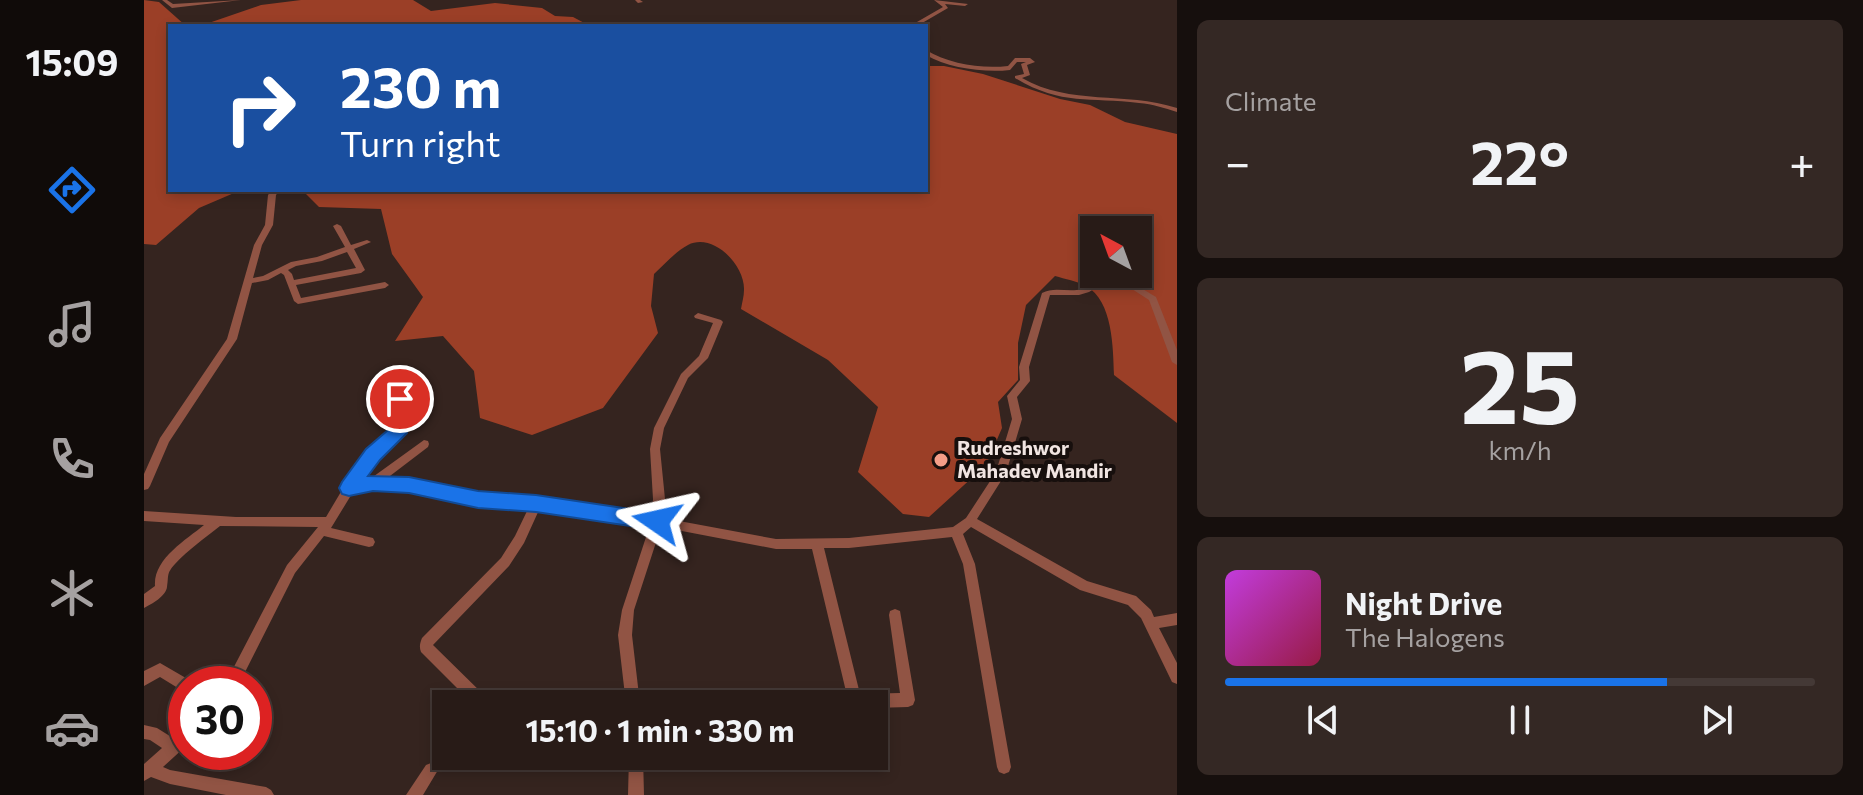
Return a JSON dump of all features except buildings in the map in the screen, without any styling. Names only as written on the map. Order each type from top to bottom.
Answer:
[{"type":"street","points":[[164,0],[172,6],[239,0]]},
{"type":"street","points":[[935,1],[965,4]]},
{"type":"street","points":[[916,24],[946,7],[935,1]]},
{"type":"street","points":[[928,54],[935,60],[996,70],[1010,68],[1015,60],[1030,60],[1032,62],[1024,64],[1027,75],[1017,77],[1045,91],[1076,99],[1161,103],[1177,110]]},
{"type":"street","points":[[144,486],[164,441],[198,392],[208,370],[228,349],[258,245],[269,225],[274,192]]},
{"type":"street","points":[[291,283],[361,270],[337,226]]},
{"type":"street","points":[[249,281],[367,242]]},
{"type":"street","points":[[281,269],[288,274],[298,301],[385,285]]},
{"type":"street","points":[[349,488],[373,483],[454,492],[478,499],[536,503],[657,521],[776,544],[817,544],[956,532],[970,521],[1001,473],[1017,419],[1012,396],[1025,381],[1024,367],[1042,298],[1046,293],[1084,291],[1103,280],[1145,291],[1153,299],[1177,362]]},
{"type":"street","points":[[631,690],[625,635],[628,610],[657,521],[659,499],[655,449],[660,425],[684,376],[703,358],[718,322],[698,316]]},
{"type":"street","points":[[241,666],[291,569],[326,526],[373,454],[397,433],[400,399],[394,389]]},
{"type":"street","points":[[373,483],[424,444]]},
{"type":"street","points":[[469,690],[426,648],[427,642],[505,562],[520,539],[536,503]]},
{"type":"street","points":[[144,516],[326,526],[369,542]]},
{"type":"street","points":[[144,602],[161,588],[160,576],[170,561],[217,521]]},
{"type":"street","points":[[970,521],[1084,586],[1132,600],[1150,623],[1177,677]]},
{"type":"street","points":[[956,532],[969,564],[1004,767]]},
{"type":"street","points":[[817,544],[855,701],[908,700],[895,615]]},
{"type":"street","points":[[1150,623],[1177,619]]},
{"type":"street","points":[[144,679],[160,669],[168,674]]},
{"type":"street","points":[[144,732],[152,733],[168,744]]},
{"type":"street","points":[[147,771],[168,753]]},
{"type":"street","points":[[414,795],[431,770]]},
{"type":"street","points":[[636,770],[636,795]]},
{"type":"street","points":[[147,771],[266,795]]},
{"type":"shaded area","points":[[144,0],[159,2],[184,24],[168,24],[168,192],[236,192],[199,208],[156,245],[144,244]]},
{"type":"shaded area","points":[[301,0],[413,0],[431,11],[495,3],[542,8],[555,16],[573,17],[586,24],[206,24],[261,5]]},
{"type":"shaded area","points":[[928,66],[983,74],[1060,99],[1090,105],[1125,122],[1177,134],[1177,423],[1114,375],[1110,326],[1102,302],[1088,288],[1152,288],[1152,216],[1080,216],[1080,283],[1055,276],[1026,305],[1018,343],[1018,380],[998,402],[1002,428],[986,465],[929,517],[903,514],[858,472],[878,407],[828,360],[741,309],[744,292],[739,271],[726,253],[707,243],[688,245],[654,274],[651,306],[658,333],[603,408],[532,435],[480,418],[474,371],[443,336],[395,341],[423,297],[392,254],[381,209],[319,207],[304,192],[928,192]]},
{"type":"place","name":"Rudreshwor Mahadev Mandir","points":[[941,460]]},
{"type":"route","points":[[400,399],[400,424],[393,440],[373,454],[349,488],[373,483],[409,485],[478,499],[529,505],[536,503],[657,521]]}]
